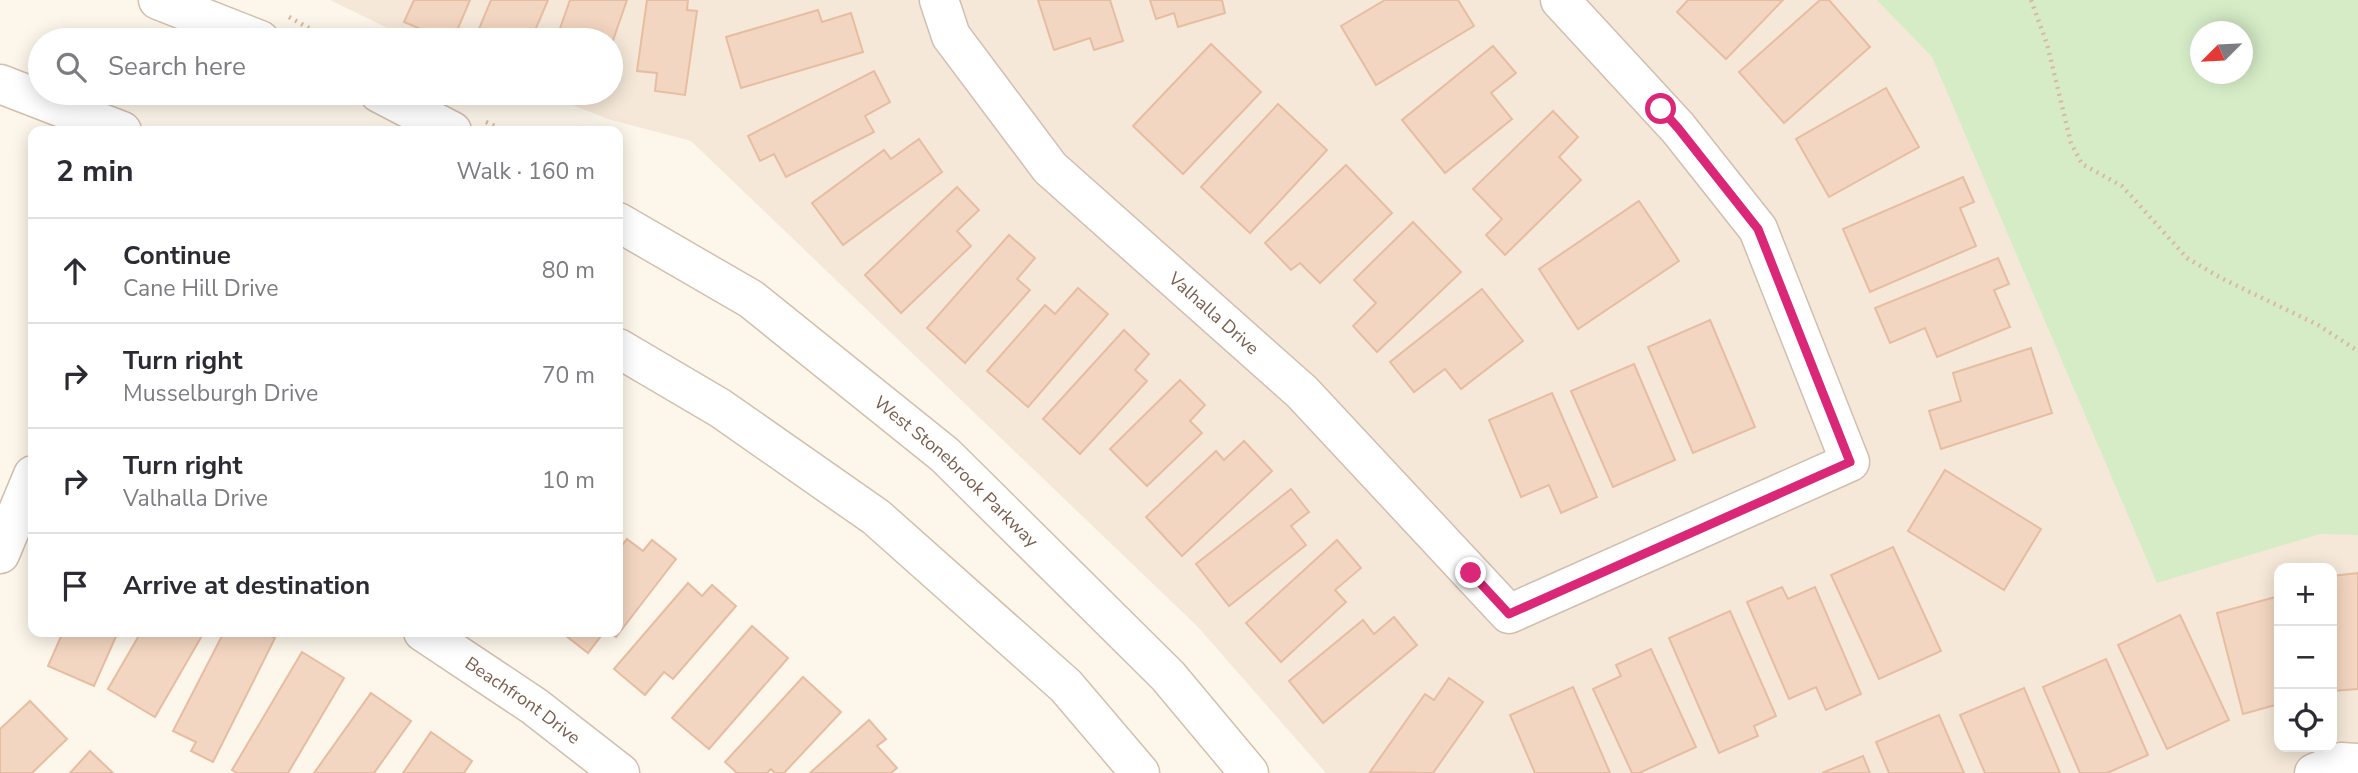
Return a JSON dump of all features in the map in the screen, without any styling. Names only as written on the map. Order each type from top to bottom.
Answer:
[{"type":"street","points":[[158,0],[229,28]]},
{"type":"street","name":"Valhalla Drive","points":[[939,0],[951,36],[1049,168],[1302,392],[1509,614],[1850,462],[1758,229],[1678,128],[1560,0]]},
{"type":"street","points":[[0,84],[28,95]]},
{"type":"street","points":[[55,105],[109,126]]},
{"type":"street","points":[[402,105],[442,126]]},
{"type":"street","name":"West Stonebrook Parkway","points":[[623,225],[751,299],[945,455],[1167,676],[1249,773]]},
{"type":"street","points":[[623,351],[720,408],[876,517],[1066,686],[1140,773]]},
{"type":"street","points":[[0,554],[28,487]]},
{"type":"street","name":"Beachfront Drive","points":[[430,637],[534,706],[620,773]]},
{"type":"street","points":[[2314,773],[2341,762],[2358,763]]},
{"type":"path","points":[[2031,0],[2047,44],[2071,143],[2082,164],[2122,186],[2187,258],[2318,326],[2358,351]]},
{"type":"shaded area","points":[[330,0],[2358,0],[2358,773],[1326,773],[1198,627],[691,141],[608,119],[573,105],[623,105],[623,28],[387,28]]},
{"type":"green space","points":[[1877,0],[2358,0],[2358,535],[2320,534],[2157,583],[1932,57]]},
{"type":"building","points":[[414,0],[470,0],[458,28],[418,28],[404,22]]},
{"type":"building","points":[[491,0],[548,0],[536,28],[479,28]]},
{"type":"building","points":[[570,0],[627,0],[617,28],[560,28]]},
{"type":"building","points":[[647,0],[688,0],[687,10],[697,11],[685,95],[655,91],[657,73],[637,71]]},
{"type":"building","points":[[1038,0],[1110,0],[1123,41],[1094,50],[1090,38],[1054,50]]},
{"type":"building","points":[[1150,0],[1222,0],[1225,13],[1178,27],[1174,13],[1156,19]]},
{"type":"building","points":[[1385,0],[1458,0],[1474,26],[1376,85],[1341,26]]},
{"type":"building","points":[[1688,0],[1783,0],[1726,59],[1677,12]]},
{"type":"building","points":[[1820,0],[1829,0],[1870,47],[1784,123],[1739,72]]},
{"type":"building","points":[[818,10],[822,22],[851,13],[863,52],[741,88],[726,37]]},
{"type":"building","points":[[1211,44],[1261,92],[1183,174],[1133,126]]},
{"type":"building","points":[[1493,46],[1516,73],[1491,93],[1512,119],[1445,173],[1402,120]]},
{"type":"building","points":[[874,71],[890,102],[865,116],[874,132],[786,177],[774,154],[760,161],[748,136]]},
{"type":"building","points":[[1886,88],[1919,147],[1829,197],[1796,139]]},
{"type":"building","points":[[1278,104],[1327,150],[1250,233],[1201,187]]},
{"type":"building","points":[[1553,111],[1578,137],[1559,157],[1581,180],[1505,255],[1486,235],[1502,219],[1473,189]]},
{"type":"building","points":[[919,139],[942,172],[843,245],[812,203],[884,150],[891,159]]},
{"type":"building","points":[[1346,165],[1392,213],[1320,283],[1300,263],[1291,270],[1265,243]]},
{"type":"building","points":[[1963,177],[1974,202],[1960,208],[1976,246],[1870,292],[1843,229]]},
{"type":"building","points":[[957,187],[979,210],[957,231],[971,246],[901,313],[865,275]]},
{"type":"building","points":[[1639,201],[1679,261],[1578,329],[1539,269]]},
{"type":"building","points":[[1413,222],[1461,272],[1377,352],[1353,326],[1376,303],[1354,280]]},
{"type":"building","points":[[1009,235],[1035,258],[1017,279],[1030,290],[965,363],[927,328]]},
{"type":"building","points":[[1998,258],[2009,284],[1994,290],[2010,327],[1937,357],[1925,328],[1890,343],[1875,308]]},
{"type":"building","points":[[1078,288],[1108,314],[1028,407],[987,371],[1045,305],[1055,314]]},
{"type":"building","points":[[1482,289],[1523,341],[1461,389],[1445,369],[1414,392],[1390,362]]},
{"type":"building","points":[[1710,320],[1755,427],[1693,453],[1648,347]]},
{"type":"building","points":[[1124,330],[1149,354],[1135,370],[1147,381],[1080,454],[1043,419]]},
{"type":"building","points":[[2031,348],[2052,413],[1941,449],[1929,411],[1961,401],[1953,373]]},
{"type":"building","points":[[1634,364],[1675,460],[1613,487],[1571,391]]},
{"type":"building","points":[[1180,380],[1205,405],[1190,421],[1202,433],[1147,486],[1110,449]]},
{"type":"building","points":[[1552,393],[1597,497],[1561,513],[1549,485],[1521,497],[1489,420]]},
{"type":"building","points":[[1244,441],[1272,471],[1182,556],[1146,517],[1216,451],[1224,460]]},
{"type":"building","points":[[1945,470],[2041,529],[2004,590],[1908,531]]},
{"type":"building","points":[[1291,489],[1309,512],[1291,526],[1306,545],[1229,606],[1196,564]]},
{"type":"building","points":[[627,539],[643,551],[652,540],[676,559],[623,628],[623,544]]},
{"type":"building","points":[[1337,540],[1361,568],[1335,590],[1346,602],[1281,662],[1246,623]]},
{"type":"building","points":[[1893,547],[1941,651],[1879,679],[1831,575]]},
{"type":"building","points":[[2358,573],[2358,689],[2337,691],[2337,575]]},
{"type":"building","points":[[688,583],[702,596],[712,585],[736,606],[673,679],[664,672],[645,695],[614,669]]},
{"type":"building","points":[[1782,587],[1788,599],[1815,587],[1861,694],[1826,710],[1816,687],[1789,699],[1747,602]]},
{"type":"building","points":[[2274,597],[2274,705],[2243,714],[2217,613]]},
{"type":"building","points":[[1730,611],[1776,716],[1754,726],[1758,736],[1719,753],[1669,638]]},
{"type":"building","points":[[2180,615],[2229,720],[2167,749],[2118,645]]},
{"type":"building","points":[[1394,617],[1417,645],[1323,723],[1289,681],[1363,620],[1374,634]]},
{"type":"building","points":[[752,626],[788,658],[709,749],[672,718]]},
{"type":"building","points":[[61,637],[116,637],[94,686],[48,666]]},
{"type":"building","points":[[138,637],[201,637],[155,717],[108,689]]},
{"type":"building","points":[[221,637],[275,638],[213,762],[191,751],[196,742],[173,731]]},
{"type":"building","points":[[567,637],[600,637],[588,653]]},
{"type":"building","points":[[1651,649],[1696,747],[1639,773],[1632,773],[1593,689],[1621,676],[1616,665]]},
{"type":"building","points":[[302,652],[344,678],[288,773],[237,773],[232,770]]},
{"type":"building","points":[[2106,659],[2148,755],[2107,773],[2080,773],[2043,687]]},
{"type":"building","points":[[803,677],[841,712],[784,773],[775,773],[771,769],[767,773],[737,773],[725,762]]},
{"type":"building","points":[[1449,678],[1483,702],[1433,773],[1370,772],[1425,694],[1434,700]]},
{"type":"building","points":[[1573,687],[1610,773],[1535,773],[1510,715]]},
{"type":"building","points":[[2024,688],[2060,773],[1985,773],[1960,715]]},
{"type":"building","points":[[371,693],[411,721],[374,773],[314,773]]},
{"type":"building","points":[[30,701],[67,739],[32,773],[0,773],[0,729]]},
{"type":"building","points":[[1939,715],[1964,773],[1889,773],[1876,742]]},
{"type":"building","points":[[869,720],[886,739],[877,746],[897,768],[891,773],[810,773]]},
{"type":"building","points":[[431,732],[472,761],[464,773],[403,773]]},
{"type":"building","points":[[90,751],[113,773],[70,773]]},
{"type":"building","points":[[1863,756],[1870,773],[1822,773]]},
{"type":"route","points":[[1471,573],[1509,614],[1850,462],[1758,229],[1661,109]]}]
